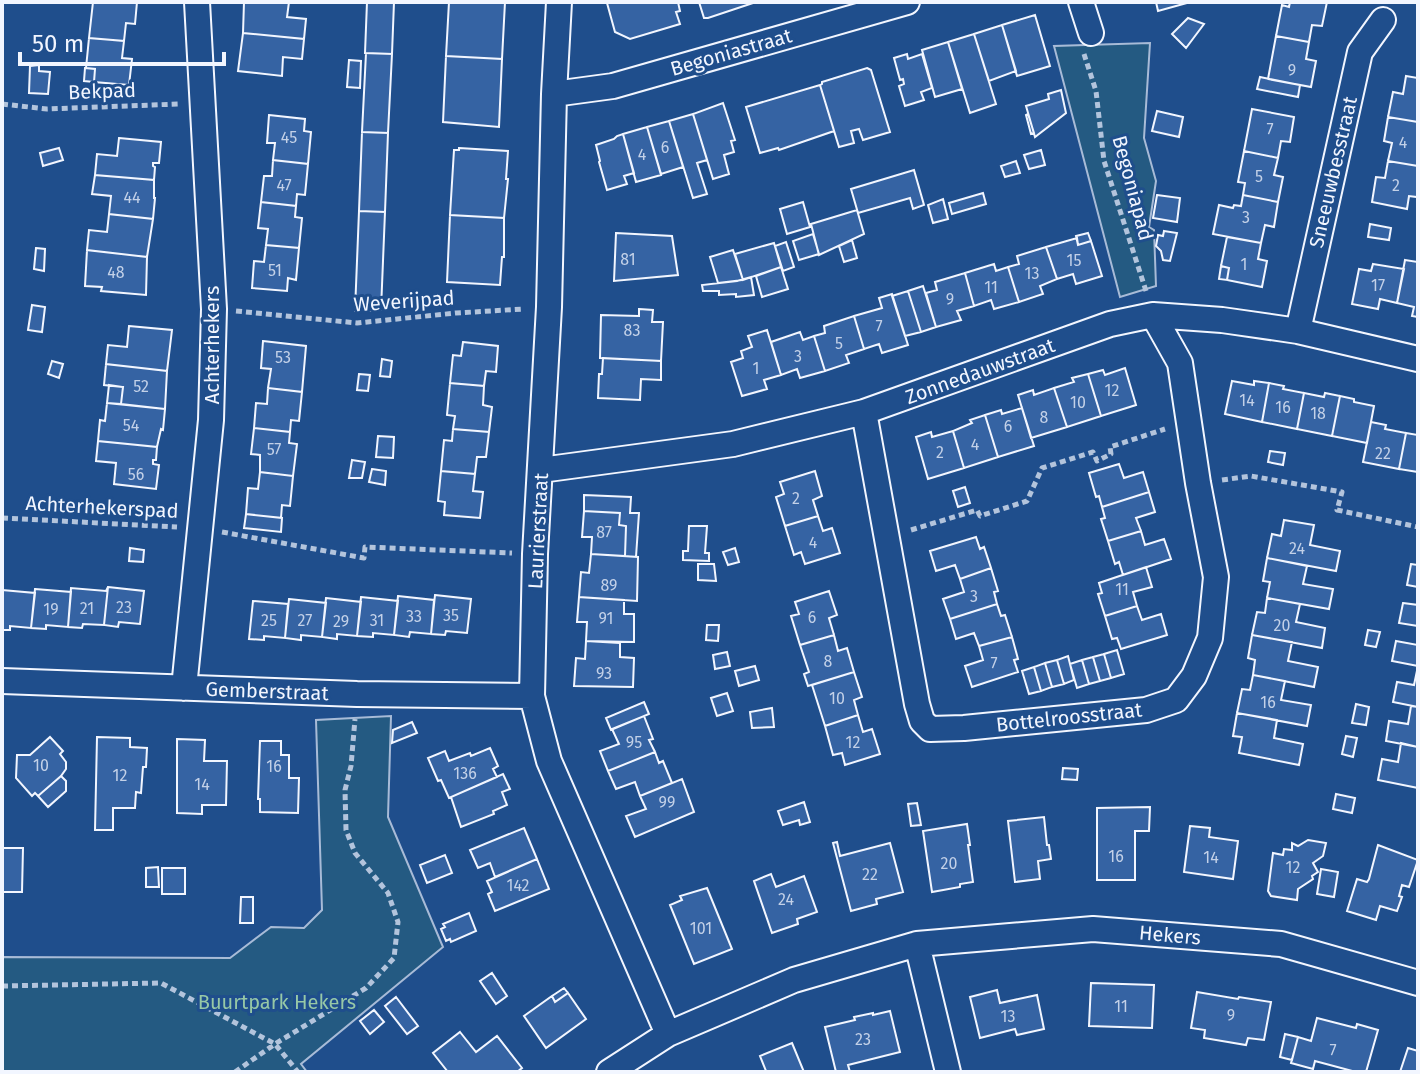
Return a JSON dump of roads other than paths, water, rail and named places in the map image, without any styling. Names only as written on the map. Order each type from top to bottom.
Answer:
[{"type":"street","name":"Achterhekers","points":[[184,688],[211,420],[214,309],[197,2]]},
{"type":"street","name":"Laurierstraat","points":[[559,2],[549,307],[535,554],[532,696],[549,761],[668,1034]]},
{"type":"street","name":"Begoniastraat","points":[[554,94],[613,86],[907,2]]},
{"type":"street","points":[[1081,2],[1091,33]]},
{"type":"street","name":"Sneeuwbesstraat","points":[[1298,331],[1360,52],[1383,20]]},
{"type":"street","name":"Zonnedauwstraat","points":[[541,470],[733,444],[864,412],[1110,324],[1153,315],[1222,320],[1298,331],[1418,359]]},
{"type":"street","name":"Bottelroosstraat","points":[[864,412],[917,704],[922,721],[930,729],[1146,710],[1176,700],[1194,676],[1210,638],[1216,577],[1180,363],[1153,315]]},
{"type":"street","name":"Gemberstraat","points":[[2,681],[357,694],[532,696]]},
{"type":"street","name":"Hekers","points":[[609,1072],[668,1034],[794,980],[917,944],[1093,929],[1281,944],[1418,983]]},
{"type":"street","points":[[917,944],[948,1072]]},
{"type":"park label","name":"Buurtpark Hekers","points":[[277,1002]]}]
